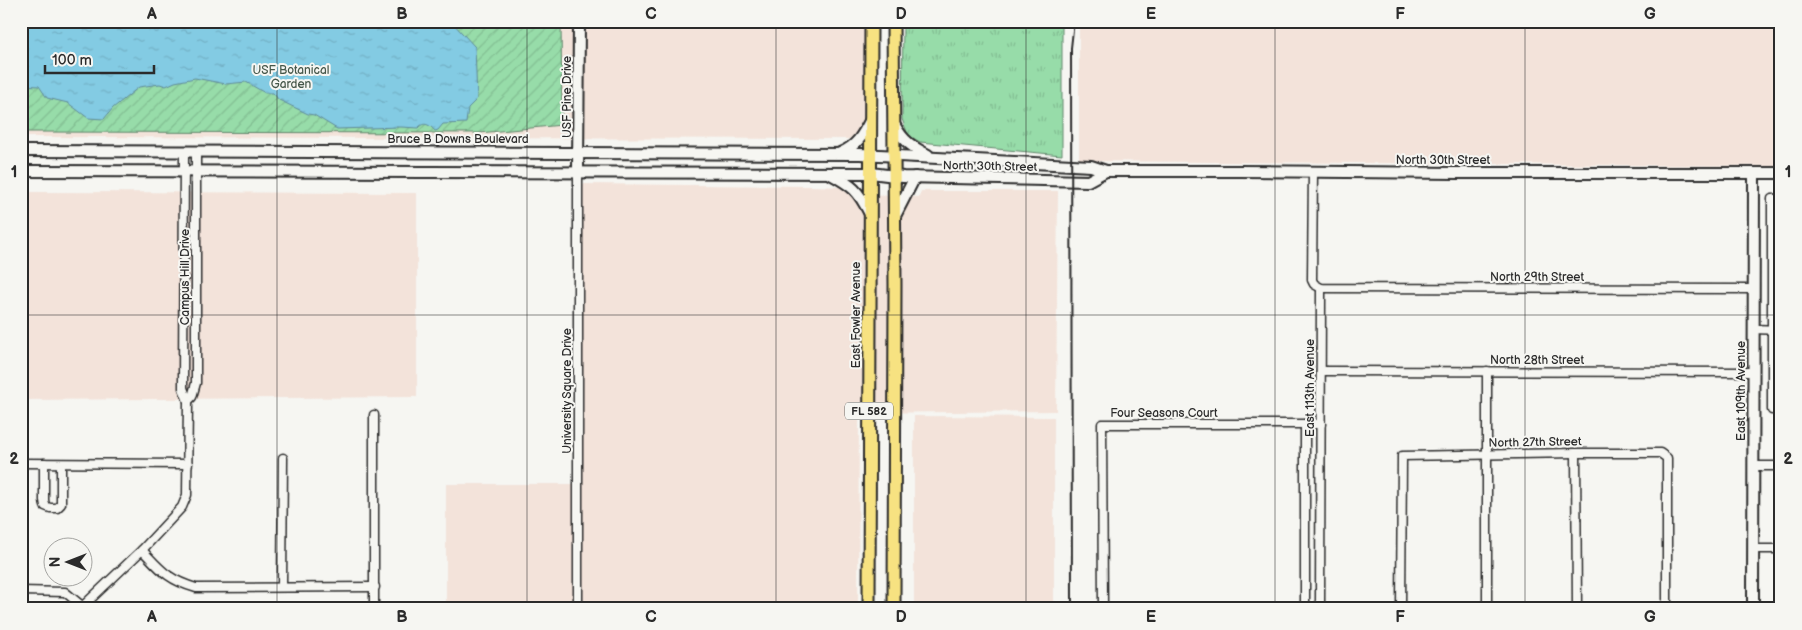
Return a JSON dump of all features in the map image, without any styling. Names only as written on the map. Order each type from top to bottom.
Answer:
[{"type":"main road","name":"USF Pine Drive","points":[[578,172],[579,21]]},
{"type":"main road","name":"East Fowler Avenue","points":[[869,609],[871,21]]},
{"type":"main road","name":"FL 582","points":[[893,21],[895,217],[894,609]]},
{"type":"main road","points":[[837,155],[849,150],[857,143],[864,134],[871,118]]},
{"type":"main road","points":[[894,124],[900,135],[911,147],[932,157]]},
{"type":"main road","name":"Bruce B Downs Boulevard","points":[[21,151],[579,152],[871,154],[894,156]]},
{"type":"main road","name":"North 30th Street","points":[[894,156],[1091,166],[1106,171],[1781,173]]},
{"type":"main road","points":[[21,171],[871,173]]},
{"type":"main road","name":"North 30th Street","points":[[871,173],[915,177],[1088,181],[1106,171]]},
{"type":"main road","points":[[828,173],[856,190],[870,214]]},
{"type":"main road","name":"East 109th Avenue","points":[[1753,609],[1754,173]]},
{"type":"main road","points":[[895,217],[915,177]]},
{"type":"street","name":"Campus Hill Drive","points":[[81,608],[142,550],[182,507],[187,495],[188,401],[183,388],[184,152]]},
{"type":"street","name":"Campus Hill Drive","points":[[188,401],[192,397],[196,383],[196,152]]},
{"type":"street","name":"University Square Drive","points":[[578,172],[578,609]]},
{"type":"street","name":"East 113th Avenue","points":[[1313,172],[1312,280],[1314,284],[1321,288],[1320,609]]},
{"type":"street","points":[[1781,199],[1772,199],[1777,266],[1777,329],[1772,410],[1781,410]]},
{"type":"street","name":"North 29th Street","points":[[1321,288],[1754,289]]},
{"type":"street","points":[[1754,329],[1777,329]]},
{"type":"street","name":"North 28th Street","points":[[1321,371],[1754,372]]},
{"type":"street","points":[[1486,609],[1487,371]]},
{"type":"street","points":[[374,415],[374,609]]},
{"type":"street","name":"Four Seasons Court","points":[[1103,609],[1102,424],[1321,424]]},
{"type":"street","points":[[1305,424],[1305,609]]},
{"type":"street","points":[[1576,453],[1577,609]]},
{"type":"street","name":"North 27th Street","points":[[1400,609],[1402,456],[1576,453],[1660,454],[1667,458],[1667,609]]},
{"type":"street","points":[[282,588],[283,458]]},
{"type":"street","points":[[21,463],[188,464]]},
{"type":"street","points":[[44,463],[44,500],[45,506],[50,508],[57,508],[61,504],[61,464]]},
{"type":"street","points":[[1754,466],[1781,466]]},
{"type":"street","points":[[1754,549],[1781,549]]},
{"type":"street","points":[[142,550],[166,575],[178,583],[196,588],[375,588]]},
{"type":"street","points":[[21,591],[65,592],[81,608]]},
{"type":"shaded area","name":"USF Botanical Garden","points":[[21,21],[868,21],[868,139],[21,137]]},
{"type":"shaded area","points":[[1079,21],[1781,21],[1781,166],[1079,161]]},
{"type":"shaded area","points":[[582,184],[844,187],[852,194],[919,197],[921,191],[1058,191],[1056,411],[859,413],[858,609],[446,609],[446,484],[583,484]]},
{"type":"shaded area","points":[[21,192],[417,193],[417,397],[21,400]]},
{"type":"shaded area","points":[[914,416],[1054,417],[1054,609],[914,609]]},
{"type":"green space","name":"USF Botanical Garden","points":[[21,21],[561,21],[562,125],[479,133],[25,132],[21,129]]},
{"type":"green space","points":[[903,21],[1062,21],[1062,155],[920,142],[908,135],[902,119]]},
{"type":"water","name":"USF Botanical Garden","points":[[21,21],[451,21],[475,47],[477,99],[468,108],[466,123],[443,124],[435,131],[425,124],[418,128],[337,129],[314,115],[279,100],[273,93],[265,93],[246,82],[226,84],[195,78],[166,86],[160,84],[139,87],[113,108],[104,119],[88,118],[68,103],[47,98],[39,86],[21,85]]},
{"type":"railway","points":[[1072,609],[1071,48],[1074,21]]}]
